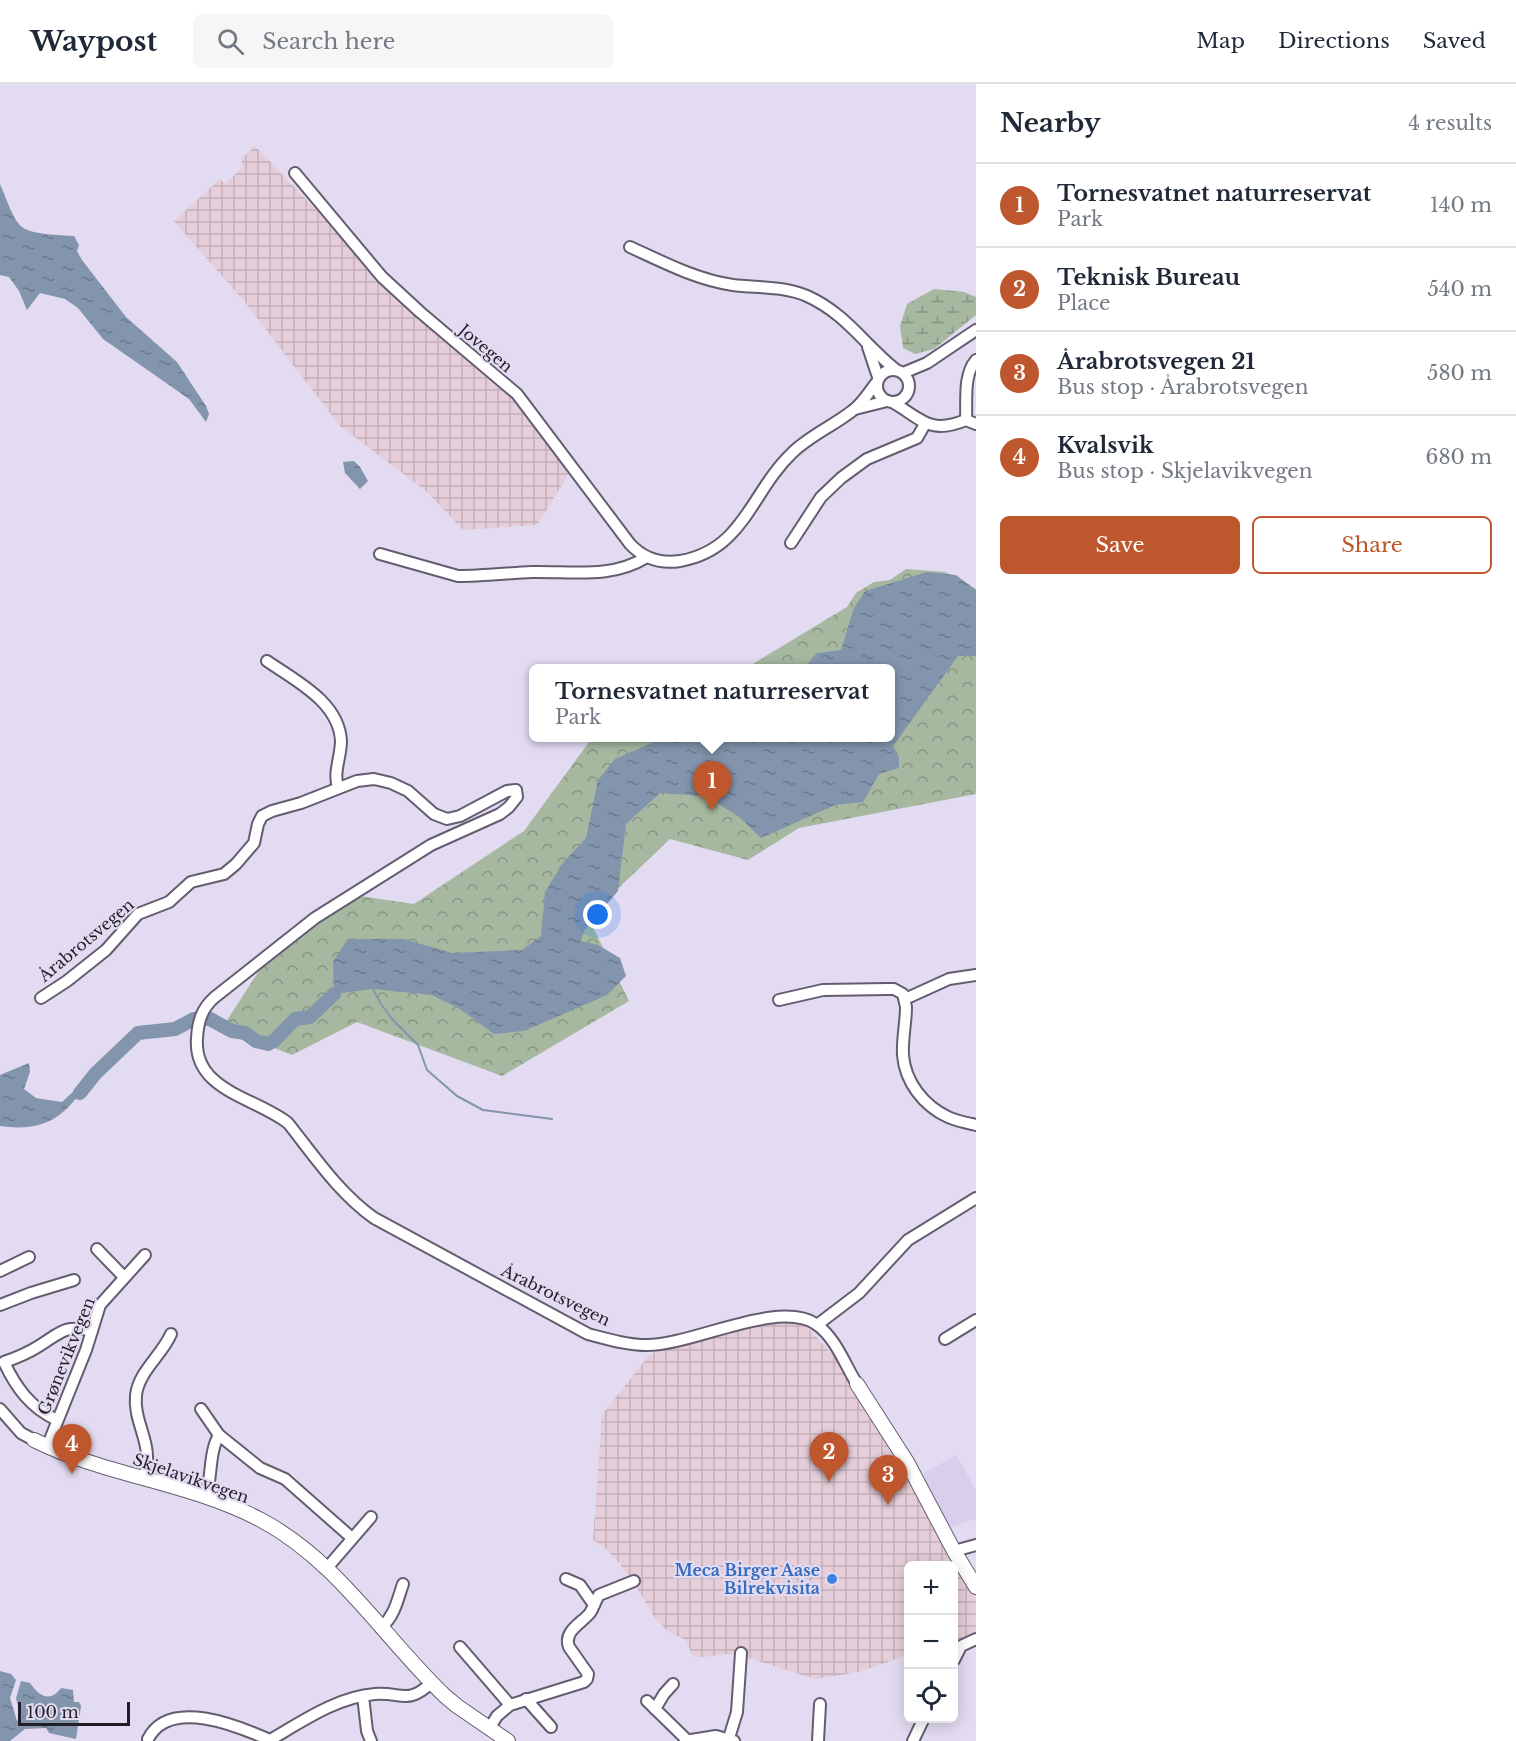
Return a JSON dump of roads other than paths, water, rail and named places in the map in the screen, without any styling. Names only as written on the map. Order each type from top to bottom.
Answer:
[{"type":"main road","points":[[858,1384],[907,1462],[954,1551],[976,1587]]},
{"type":"main road","name":"Skjelavikvegen","points":[[34,1440],[72,1457],[206,1497],[261,1520],[277,1530],[327,1568],[431,1683],[457,1706],[508,1741]]},
{"type":"street","name":"Jovegen","points":[[295,173],[382,277],[517,394],[630,544],[645,558]]},
{"type":"street","points":[[630,247],[710,280],[805,295],[830,308],[843,319],[904,379],[921,421],[917,438],[867,459],[841,478],[821,497],[791,543]]},
{"type":"street","points":[[380,554],[458,576],[471,576],[531,572],[591,574],[624,567],[645,558],[662,562],[689,559],[708,552],[725,541],[742,523],[776,471],[793,451],[855,410],[902,399],[904,379],[976,330]]},
{"type":"street","points":[[867,344],[877,380],[878,394],[921,421],[948,427],[971,422],[968,376],[976,360]]},
{"type":"street","points":[[855,410],[885,371],[904,379]]},
{"type":"street","points":[[267,661],[324,702],[336,717],[341,744],[336,780],[338,787]]},
{"type":"street","name":"Årabrotsvegen","points":[[41,998],[106,950],[138,914],[176,898],[190,882],[224,874],[254,843],[262,816],[357,781],[374,780],[391,783],[408,791],[434,814],[447,819],[460,816],[513,789],[518,793],[514,802],[500,814],[431,845],[315,918],[215,997],[203,1011],[199,1024],[197,1053],[200,1063],[211,1079],[288,1123],[321,1167],[355,1204],[397,1232],[588,1334],[609,1340],[646,1345],[676,1341],[778,1316],[806,1318],[817,1325]]},
{"type":"street","points":[[905,999],[949,978],[976,975]]},
{"type":"street","points":[[779,1000],[841,989],[894,989],[903,994],[906,1018],[903,1053],[906,1072],[912,1083],[920,1096],[938,1111],[957,1120],[976,1125]]},
{"type":"street","points":[[858,1384],[826,1333],[817,1325],[864,1288],[908,1239],[976,1198]]},
{"type":"street","points":[[97,1249],[124,1277]]},
{"type":"street","name":"Grønevikvegen","points":[[47,1447],[100,1305],[145,1255]]},
{"type":"street","points":[[0,1271],[29,1257]]},
{"type":"street","points":[[0,1305],[74,1280]]},
{"type":"street","points":[[945,1339],[976,1320]]},
{"type":"street","points":[[57,1420],[41,1411],[24,1395],[10,1377],[4,1362],[37,1348],[64,1329],[92,1331]]},
{"type":"street","points":[[144,1478],[148,1449],[136,1407],[136,1394],[156,1355],[167,1343],[171,1334]]},
{"type":"street","name":"Skjelavikvegen","points":[[0,1409],[21,1432],[34,1440]]},
{"type":"street","points":[[201,1409],[219,1435],[260,1468],[285,1479],[352,1538]]},
{"type":"street","points":[[206,1497],[213,1465],[213,1446],[219,1435]]},
{"type":"street","points":[[327,1568],[371,1517]]},
{"type":"street","points":[[954,1551],[976,1545]]},
{"type":"street","points":[[566,1579],[580,1585],[594,1605]]},
{"type":"street","points":[[489,1729],[497,1716],[510,1705],[579,1684],[587,1679],[586,1669],[569,1647],[567,1638],[569,1633],[589,1615],[602,1592],[634,1581]]},
{"type":"street","points":[[381,1628],[396,1609],[403,1584]]},
{"type":"street","points":[[958,1653],[962,1646],[976,1639]]},
{"type":"street","points":[[460,1647],[510,1705]]},
{"type":"street","points":[[673,1684],[651,1705],[686,1741],[706,1736],[732,1739],[737,1712],[741,1653]]},
{"type":"street","points":[[148,1739],[153,1729],[167,1720],[191,1716],[236,1726],[270,1740],[322,1709],[363,1696],[377,1694],[409,1696],[421,1692],[431,1683]]},
{"type":"street","points":[[363,1696],[367,1731],[371,1741]]},
{"type":"street","points":[[526,1699],[551,1727]]},
{"type":"street","points":[[818,1741],[820,1704]]},
{"type":"street","points":[[913,1741],[922,1723]]},
{"type":"water","points":[[0,184],[12,213],[22,227],[40,233],[74,236],[79,245],[77,251],[82,260],[126,317],[177,362],[206,406],[209,414],[206,422],[189,399],[103,339],[78,308],[65,299],[40,293],[27,310],[19,291],[9,277],[0,275]]},
{"type":"water","points":[[354,461],[368,481],[360,489],[345,473],[343,462]]},
{"type":"water","points":[[927,572],[956,575],[976,590],[976,656],[958,656],[893,746],[899,757],[899,768],[879,774],[863,802],[835,805],[761,838],[738,816],[705,796],[660,793],[626,824],[618,891],[584,931],[581,941],[598,945],[620,958],[626,976],[607,995],[524,1031],[494,1034],[460,1009],[432,995],[373,989],[334,994],[333,961],[348,939],[404,939],[452,953],[522,950],[541,936],[545,892],[562,864],[586,838],[598,780],[615,759],[654,742],[895,742],[895,664],[807,664],[817,653],[841,650],[854,608],[865,591]]},
{"type":"water","points":[[29,1063],[30,1072],[24,1089],[36,1098],[62,1102],[76,1089],[80,1093],[64,1112],[46,1123],[25,1127],[0,1126],[0,1075]]},
{"type":"water","points":[[0,1671],[11,1674],[16,1680],[10,1698],[17,1721],[21,1718],[16,1698],[21,1681],[30,1683],[45,1696],[57,1693],[61,1688],[73,1690],[74,1702],[79,1702],[81,1706],[76,1739],[49,1733],[46,1728],[25,1729],[10,1741],[0,1741]]},
{"type":"waterway","points":[[373,989],[393,1020],[418,1045],[427,1070],[457,1096],[483,1110],[552,1119]]},
{"type":"waterway","points":[[80,1093],[95,1074],[138,1033],[175,1029],[194,1019],[210,1019],[232,1031],[245,1033],[256,1041],[268,1044],[275,1040],[295,1019],[310,1017],[334,994]]},
{"type":"place","name":"Tornesvatnet naturreservat","points":[[712,811]]},
{"type":"place","name":"Kvalsvik","points":[[72,1474]]},
{"type":"place","name":"Teknisk Bureau","points":[[829,1482]]},
{"type":"place","name":"Årabrotsvegen 21","points":[[888,1505]]},
{"type":"place","name":"Meca Birger Aase Bilrekvisita","points":[[832,1579]]}]
